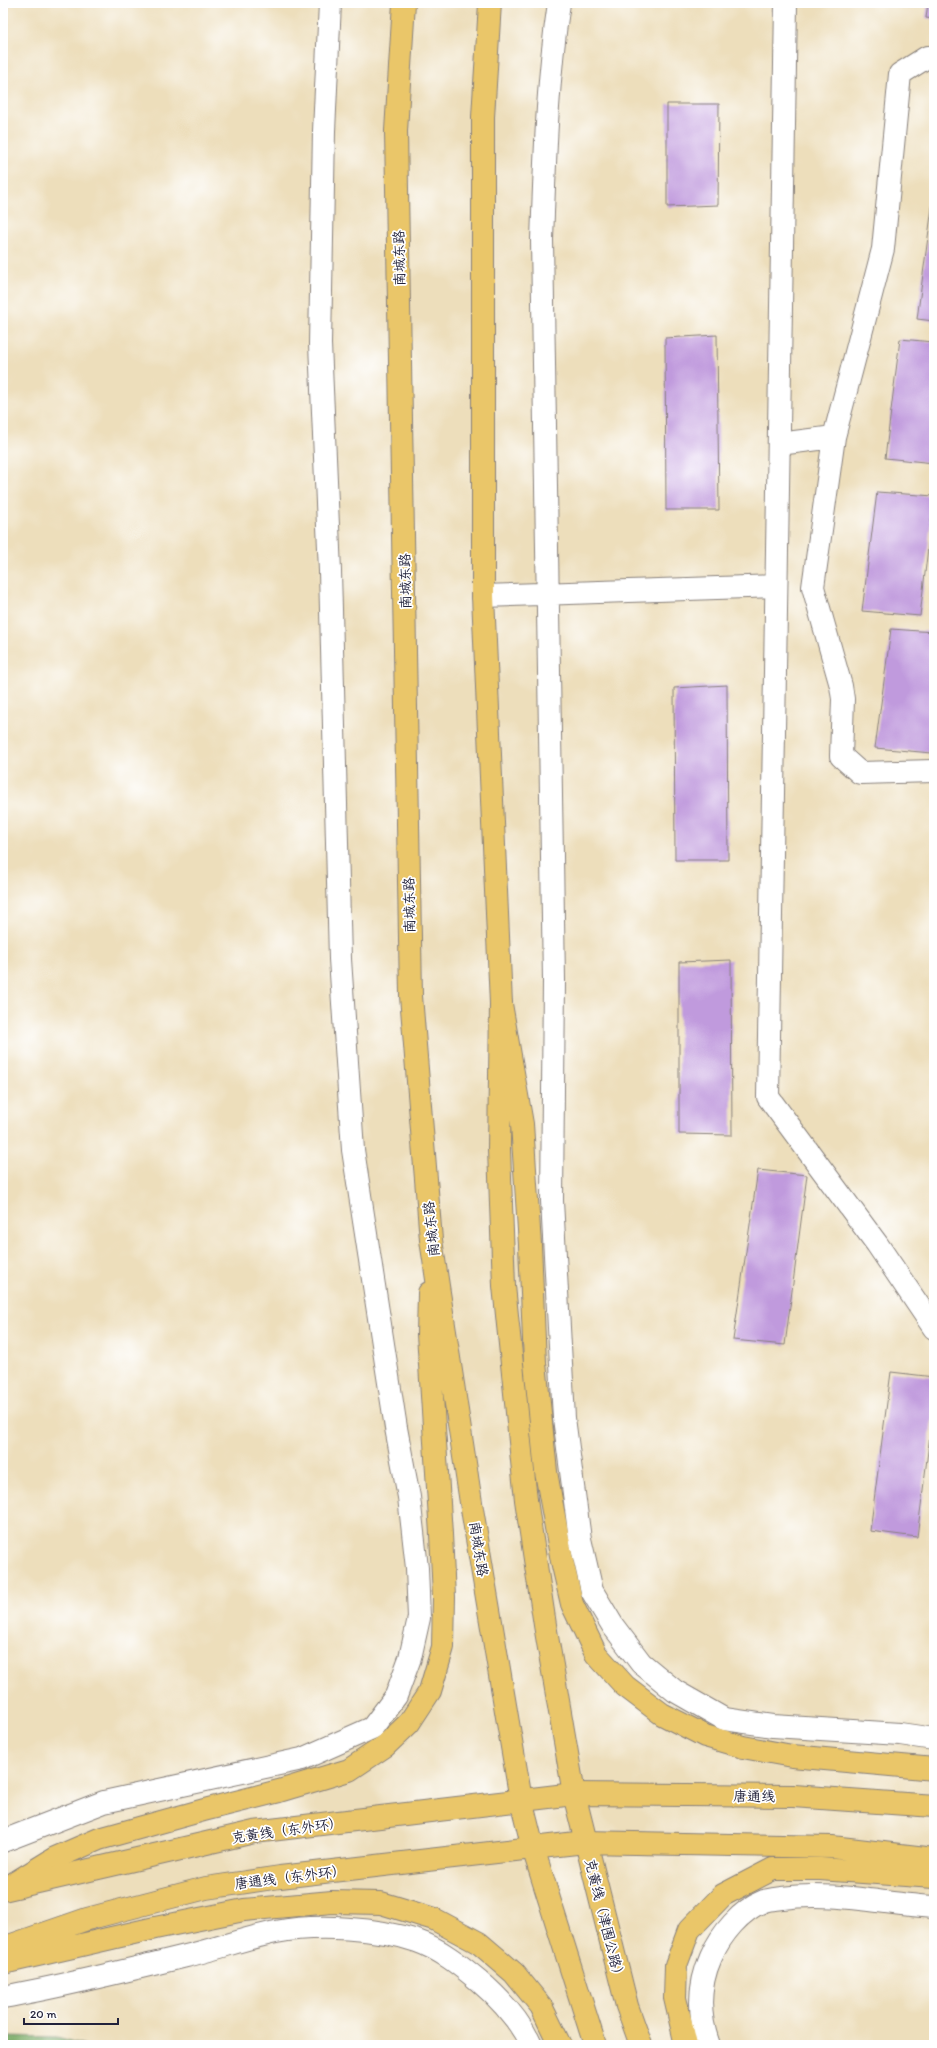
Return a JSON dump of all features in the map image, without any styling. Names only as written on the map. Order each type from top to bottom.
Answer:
[{"type":"main road","name":"南城东路","points":[[404,3],[396,131],[411,996],[431,1240],[472,1509],[520,1800]]},
{"type":"main road","points":[[490,3],[483,117],[483,596],[501,1004],[499,1149],[504,1286],[513,1387],[526,1500],[574,1794]]},
{"type":"main road","points":[[501,1004],[522,1124],[530,1245],[535,1363],[546,1472],[562,1561],[572,1604],[596,1654],[625,1686],[662,1714],[705,1736],[743,1747],[792,1756],[934,1769]]},
{"type":"main road","points":[[3,1890],[55,1858],[99,1840],[204,1810],[279,1791],[349,1770],[384,1746],[409,1723],[430,1691],[443,1648],[444,1597],[442,1534],[428,1334],[431,1240]]},
{"type":"main road","name":"克黄线（东外环）","points":[[3,1890],[254,1832],[574,1794]]},
{"type":"main road","name":"唐通线","points":[[574,1794],[793,1796],[934,1806]]},
{"type":"main road","name":"克黄线（津围公路）","points":[[574,1794],[627,2006],[641,2045]]},
{"type":"main road","points":[[520,1800],[533,1848],[595,2045]]},
{"type":"main road","points":[[585,1842],[832,1847],[934,1859]]},
{"type":"main road","name":"唐通线（东外环）","points":[[3,1948],[87,1919],[206,1888],[280,1877],[585,1842]]},
{"type":"main road","points":[[686,2045],[675,1998],[676,1965],[689,1930],[724,1895],[773,1869],[820,1869],[934,1877]]},
{"type":"main road","points":[[3,1963],[155,1928],[244,1910],[332,1902],[381,1903],[434,1918],[479,1942],[519,1979],[540,2006],[560,2045]]},
{"type":"street","points":[[3,1841],[104,1802],[302,1759],[372,1728],[396,1696],[410,1658],[419,1618],[409,1497],[396,1428],[353,1150],[340,959],[330,571],[320,344],[324,131],[330,3]]},
{"type":"street","points":[[559,3],[547,133],[542,240],[554,980],[552,1201],[564,1418],[580,1539],[592,1591],[613,1626],[641,1663],[675,1691],[724,1719],[773,1726],[900,1734],[934,1739]]},
{"type":"street","points":[[786,3],[768,1097],[877,1244],[934,1328]]},
{"type":"street","points":[[934,57],[926,57],[900,74],[884,249],[834,437],[813,587],[841,686],[841,756],[860,773],[934,771]]},
{"type":"street","points":[[779,444],[834,437]]},
{"type":"street","points":[[483,596],[776,586]]},
{"type":"street","points":[[709,2045],[700,2006],[704,1973],[719,1940],[737,1919],[765,1900],[804,1896],[934,1907]]},
{"type":"street","points":[[3,1997],[56,1987],[212,1950],[277,1932],[324,1928],[369,1931],[418,1941],[454,1960],[492,1992],[526,2034],[531,2045]]},
{"type":"green space","points":[[3,2036],[57,2037],[85,2045],[3,2045]]},
{"type":"building","points":[[928,3],[934,3],[934,19],[926,18]]},
{"type":"building","points":[[667,104],[719,104],[718,205],[667,207]]},
{"type":"building","points":[[934,200],[934,321],[917,319]]},
{"type":"building","points":[[717,335],[719,510],[666,510],[665,338]]},
{"type":"building","points":[[900,339],[934,342],[934,463],[885,458]]},
{"type":"building","points":[[877,492],[934,496],[920,616],[862,611]]},
{"type":"building","points":[[891,629],[934,632],[934,741],[932,753],[875,748]]},
{"type":"building","points":[[727,685],[728,860],[675,860],[674,688]]},
{"type":"building","points":[[731,960],[732,1135],[679,1134],[679,962]]},
{"type":"building","points":[[758,1170],[807,1175],[785,1345],[733,1340]]},
{"type":"building","points":[[891,1372],[934,1377],[934,1404],[917,1537],[870,1531]]}]
